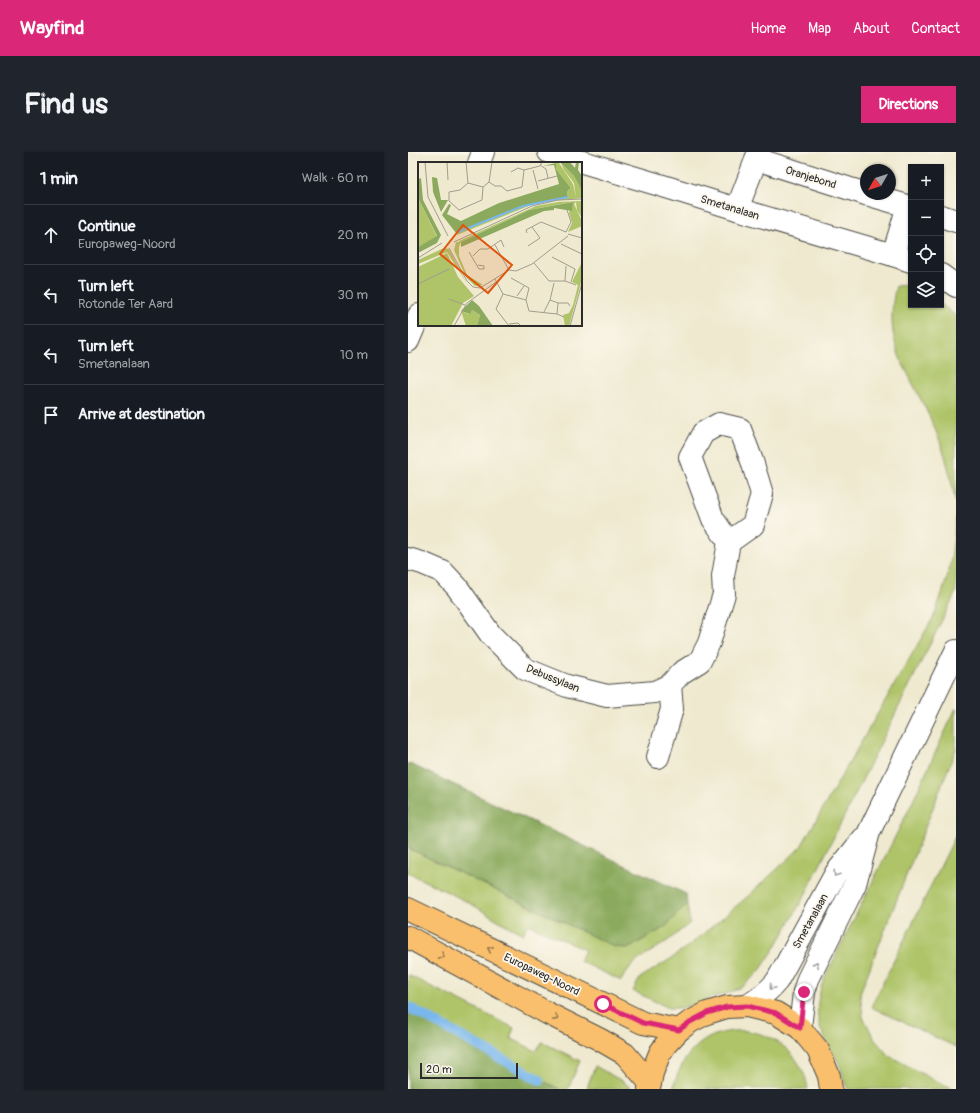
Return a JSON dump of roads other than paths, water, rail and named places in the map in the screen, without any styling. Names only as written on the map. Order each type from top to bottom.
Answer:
[{"type":"main road","name":"Europaweg-Noord","points":[[408,909],[643,1023],[679,1030]]},
{"type":"main road","points":[[408,937],[625,1054],[650,1086]]},
{"type":"main road","points":[[650,1086],[654,1068],[660,1053],[679,1030],[707,1013],[727,1007],[747,1006],[776,1013],[800,1028],[818,1050],[829,1076],[831,1089]]},
{"type":"street","points":[[479,162],[483,152]]},
{"type":"street","name":"Smetanalaan","points":[[549,152],[737,210],[902,258]]},
{"type":"street","points":[[737,210],[757,156]]},
{"type":"street","name":"Oranjebond","points":[[757,156],[860,192]]},
{"type":"street","name":"Oranjebond","points":[[888,200],[908,206]]},
{"type":"street","points":[[902,258],[908,213]]},
{"type":"street","points":[[944,217],[956,221]]},
{"type":"street","points":[[944,277],[956,286]]},
{"type":"street","points":[[408,341],[418,317]]},
{"type":"street","points":[[719,424],[740,429],[762,494],[753,525],[729,542],[713,519],[690,457],[703,433],[719,424]]},
{"type":"street","name":"Debussylaan","points":[[408,559],[443,572],[457,587],[491,635],[525,669],[567,686],[607,696],[655,692],[670,685],[681,673],[700,660],[709,643],[724,594],[723,576],[729,542]]},
{"type":"street","name":"Smetanalaan","points":[[800,1028],[804,992],[808,979],[855,884],[869,832],[956,651]]},
{"type":"street","points":[[658,757],[672,709],[670,685]]},
{"type":"street","name":"Smetanalaan","points":[[747,1006],[766,993],[776,981],[836,873],[869,832]]},
{"type":"waterway","points":[[408,1007],[540,1080]]}]
